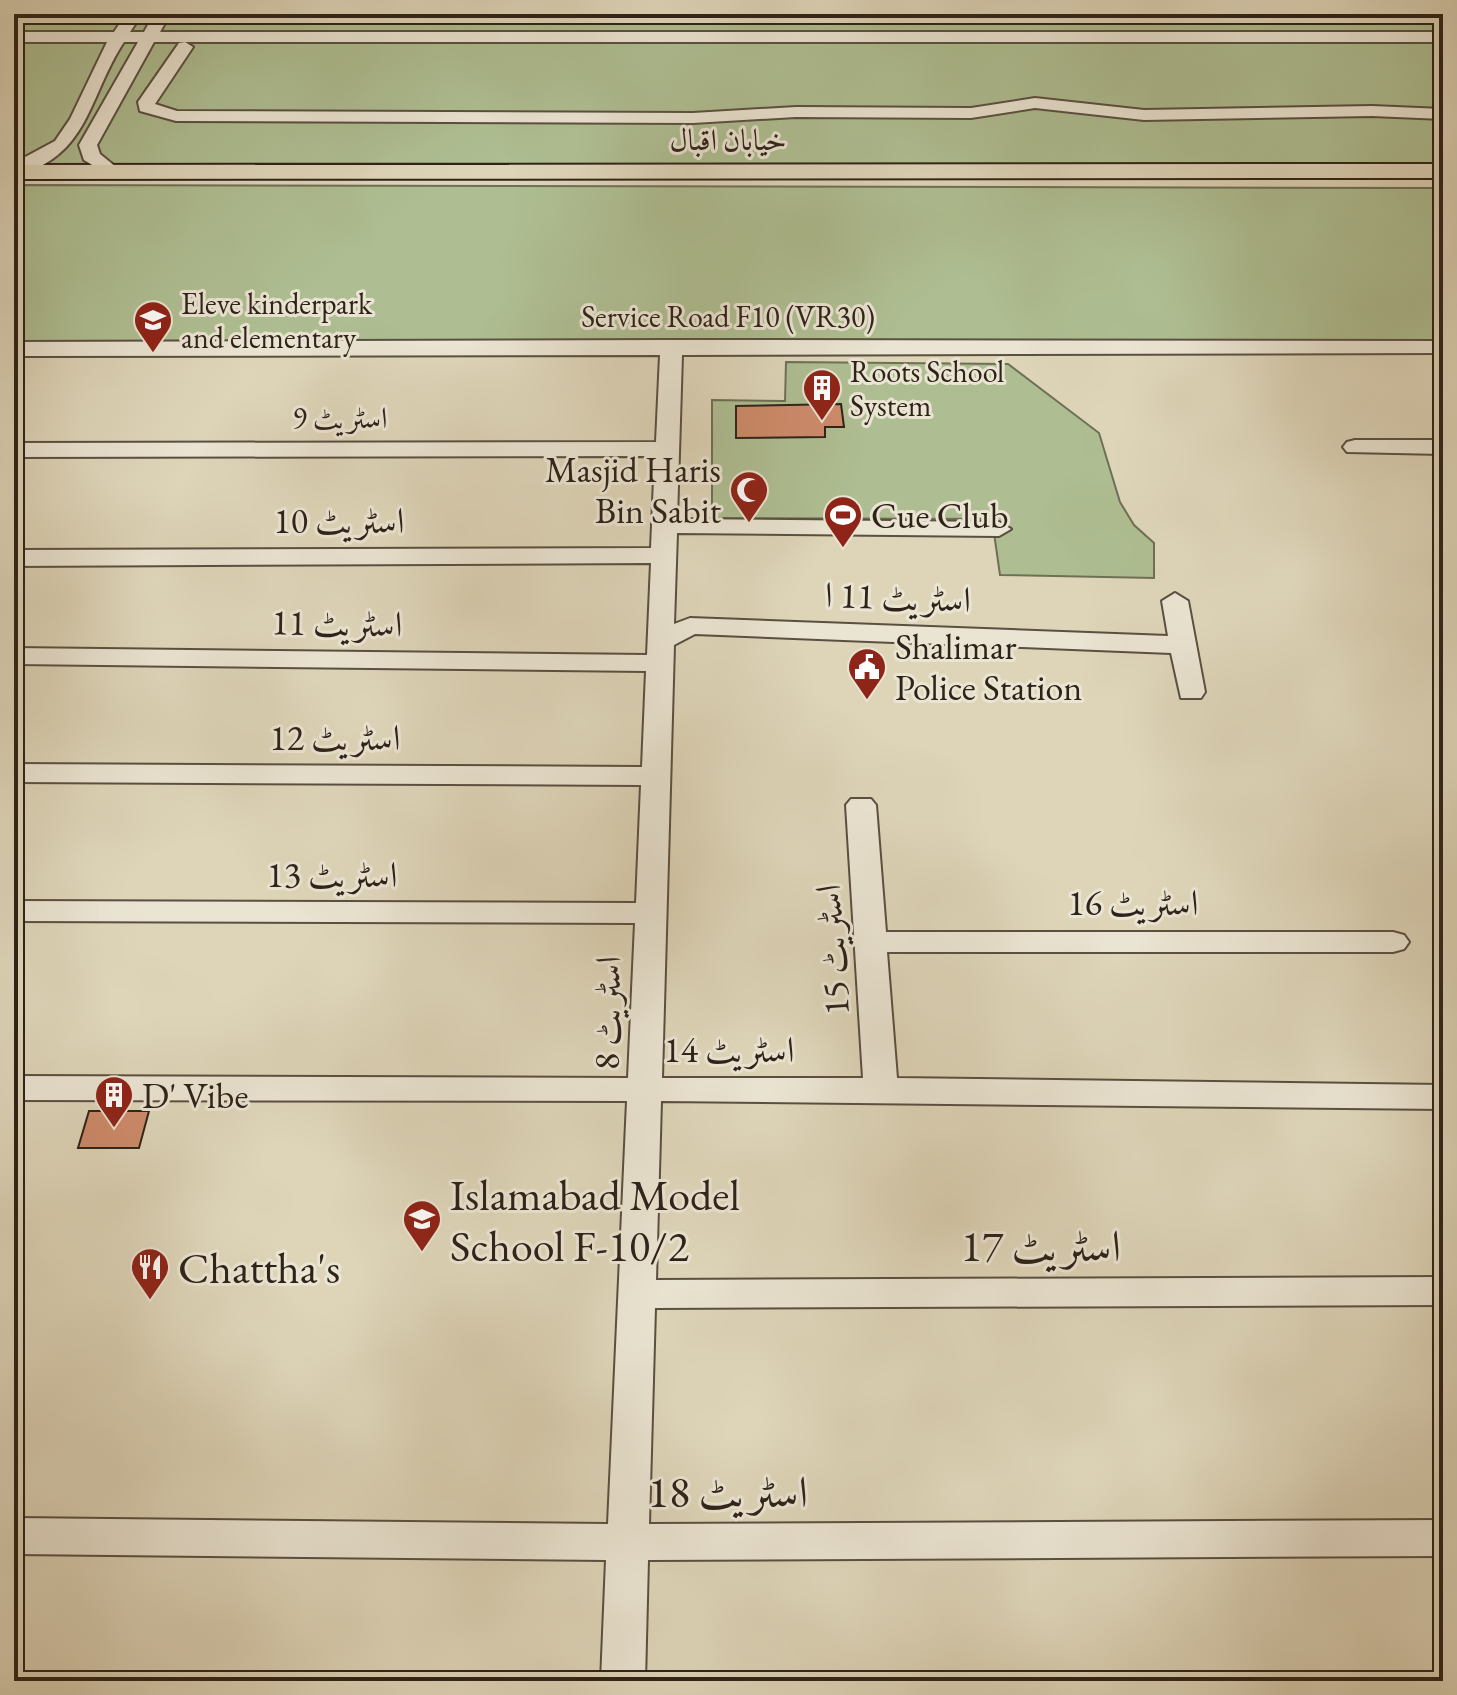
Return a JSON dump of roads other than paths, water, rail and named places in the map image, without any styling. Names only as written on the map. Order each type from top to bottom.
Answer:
[{"type":"main road","name":"خیابان اقبال","points":[[14,171],[1443,171]]},
{"type":"main road","name":"خیابان اقبال","points":[[14,184],[1443,183]]},
{"type":"street","points":[[14,171],[61,145],[79,120],[115,42],[134,14]]},
{"type":"street","points":[[112,171],[91,156],[88,145],[162,14]]},
{"type":"street","points":[[14,25],[66,28],[115,42]]},
{"type":"street","points":[[14,37],[91,37]]},
{"type":"street","points":[[14,47],[115,42],[1443,37]]},
{"type":"street","points":[[147,42],[185,47],[1443,46]]},
{"type":"street","points":[[185,47],[146,107],[153,111],[204,117],[693,118],[796,112],[971,113],[1035,103],[1144,115],[1372,111],[1443,114]]},
{"type":"street","name":"اسٹریٹ 8","points":[[623,1681],[671,346]]},
{"type":"street","name":"Service Road F10 (VR30)","points":[[14,349],[1443,347]]},
{"type":"street","points":[[1355,447],[1443,447]]},
{"type":"street","name":"اسٹریٹ 9","points":[[14,450],[667,449]]},
{"type":"street","name":"اسٹریٹ 10","points":[[14,558],[999,529]]},
{"type":"street","points":[[1175,601],[1191,692]]},
{"type":"street","name":"اسٹریٹ 11 ا","points":[[661,652],[690,626],[1182,645]]},
{"type":"street","name":"اسٹریٹ 11","points":[[14,656],[661,652]]},
{"type":"street","name":"اسٹریٹ 12","points":[[14,773],[655,776]]},
{"type":"street","name":"اسٹریٹ 15","points":[[861,805],[881,1090]]},
{"type":"street","name":"اسٹریٹ 13","points":[[14,911],[649,913]]},
{"type":"street","name":"اسٹریٹ 16","points":[[873,942],[1393,942]]},
{"type":"street","name":"اسٹریٹ 14","points":[[14,1088],[646,1088],[1443,1097]]},
{"type":"street","name":"اسٹریٹ 17","points":[[639,1294],[1443,1291]]},
{"type":"street","name":"اسٹریٹ 18","points":[[14,1536],[629,1542],[1443,1538]]},
{"type":"place","name":"Eleve kinderpark and elementary","points":[[153,354]]},
{"type":"place","name":"Roots School System","points":[[822,422]]},
{"type":"place","name":"Masjid Haris Bin Sabit","points":[[749,524]]},
{"type":"place","name":"Cue Club","points":[[843,549]]},
{"type":"place","name":"Shalimar Police Station","points":[[867,701]]},
{"type":"place","name":"D' Vibe","points":[[114,1129]]},
{"type":"place","name":"Islamabad Model School F-10/2","points":[[422,1253]]},
{"type":"place","name":"Chattha's","points":[[150,1301]]}]
